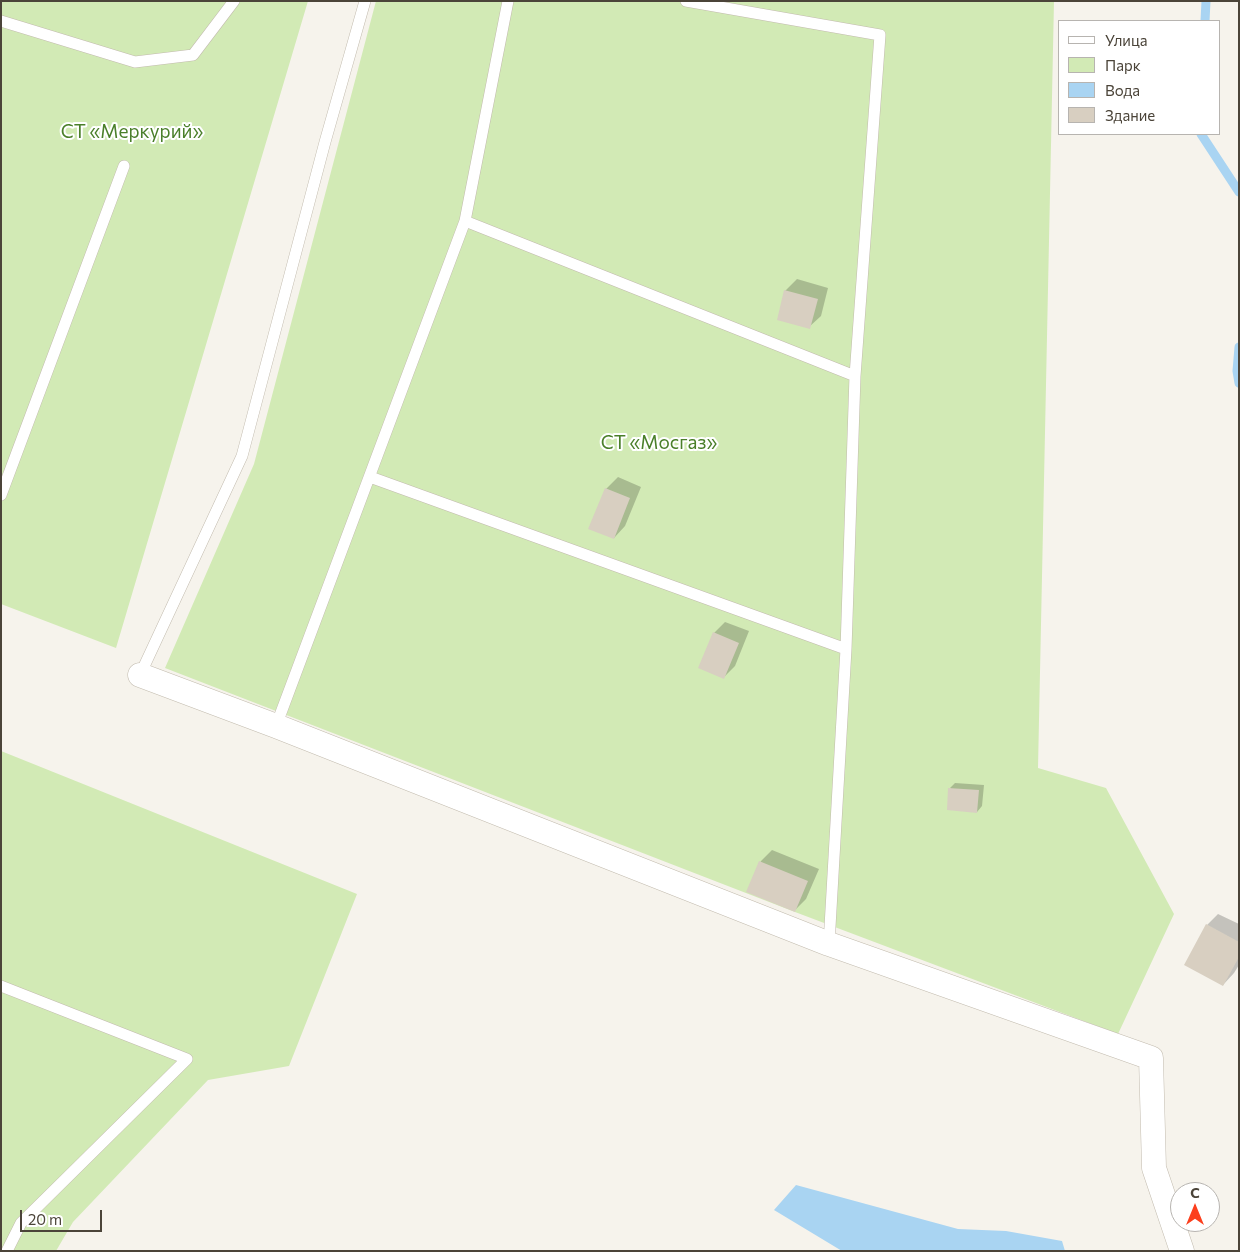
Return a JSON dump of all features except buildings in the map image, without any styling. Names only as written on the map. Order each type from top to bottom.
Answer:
[{"type":"street","points":[[140,675],[276,726],[829,944],[1152,1058],[1154,1168],[1182,1251]]},
{"type":"lane","points":[[1,21],[135,62],[193,55],[234,1]]},
{"type":"lane","points":[[140,675],[242,456],[325,142],[365,1]]},
{"type":"lane","points":[[276,726],[465,220],[508,1]]},
{"type":"lane","points":[[686,1],[880,36],[855,376],[846,649],[829,944]]},
{"type":"lane","points":[[1,495],[124,166]]},
{"type":"lane","points":[[465,220],[855,376]]},
{"type":"lane","points":[[370,477],[846,649]]},
{"type":"lane","points":[[1,986],[187,1059],[21,1222],[7,1251]]},
{"type":"green space","name":"СТ «Меркурий»","points":[[1,1],[308,1],[116,648],[1,604]]},
{"type":"green space","name":"СТ «Мосгаз»","points":[[376,1],[1054,1],[1038,768],[1106,788],[1174,914],[1118,1034],[795,912],[165,668],[254,464]]},
{"type":"green space","points":[[1,751],[357,894],[289,1066],[208,1080],[73,1222],[56,1251],[1,1251]]},
{"type":"water","points":[[796,1185],[958,1229],[1006,1231],[1062,1241],[1065,1251],[842,1251],[774,1210]]},
{"type":"waterway","points":[[1205,20],[1206,1]]},
{"type":"waterway","points":[[1202,135],[1239,192]]},
{"type":"waterway","points":[[1239,347],[1237,371],[1239,383]]}]
